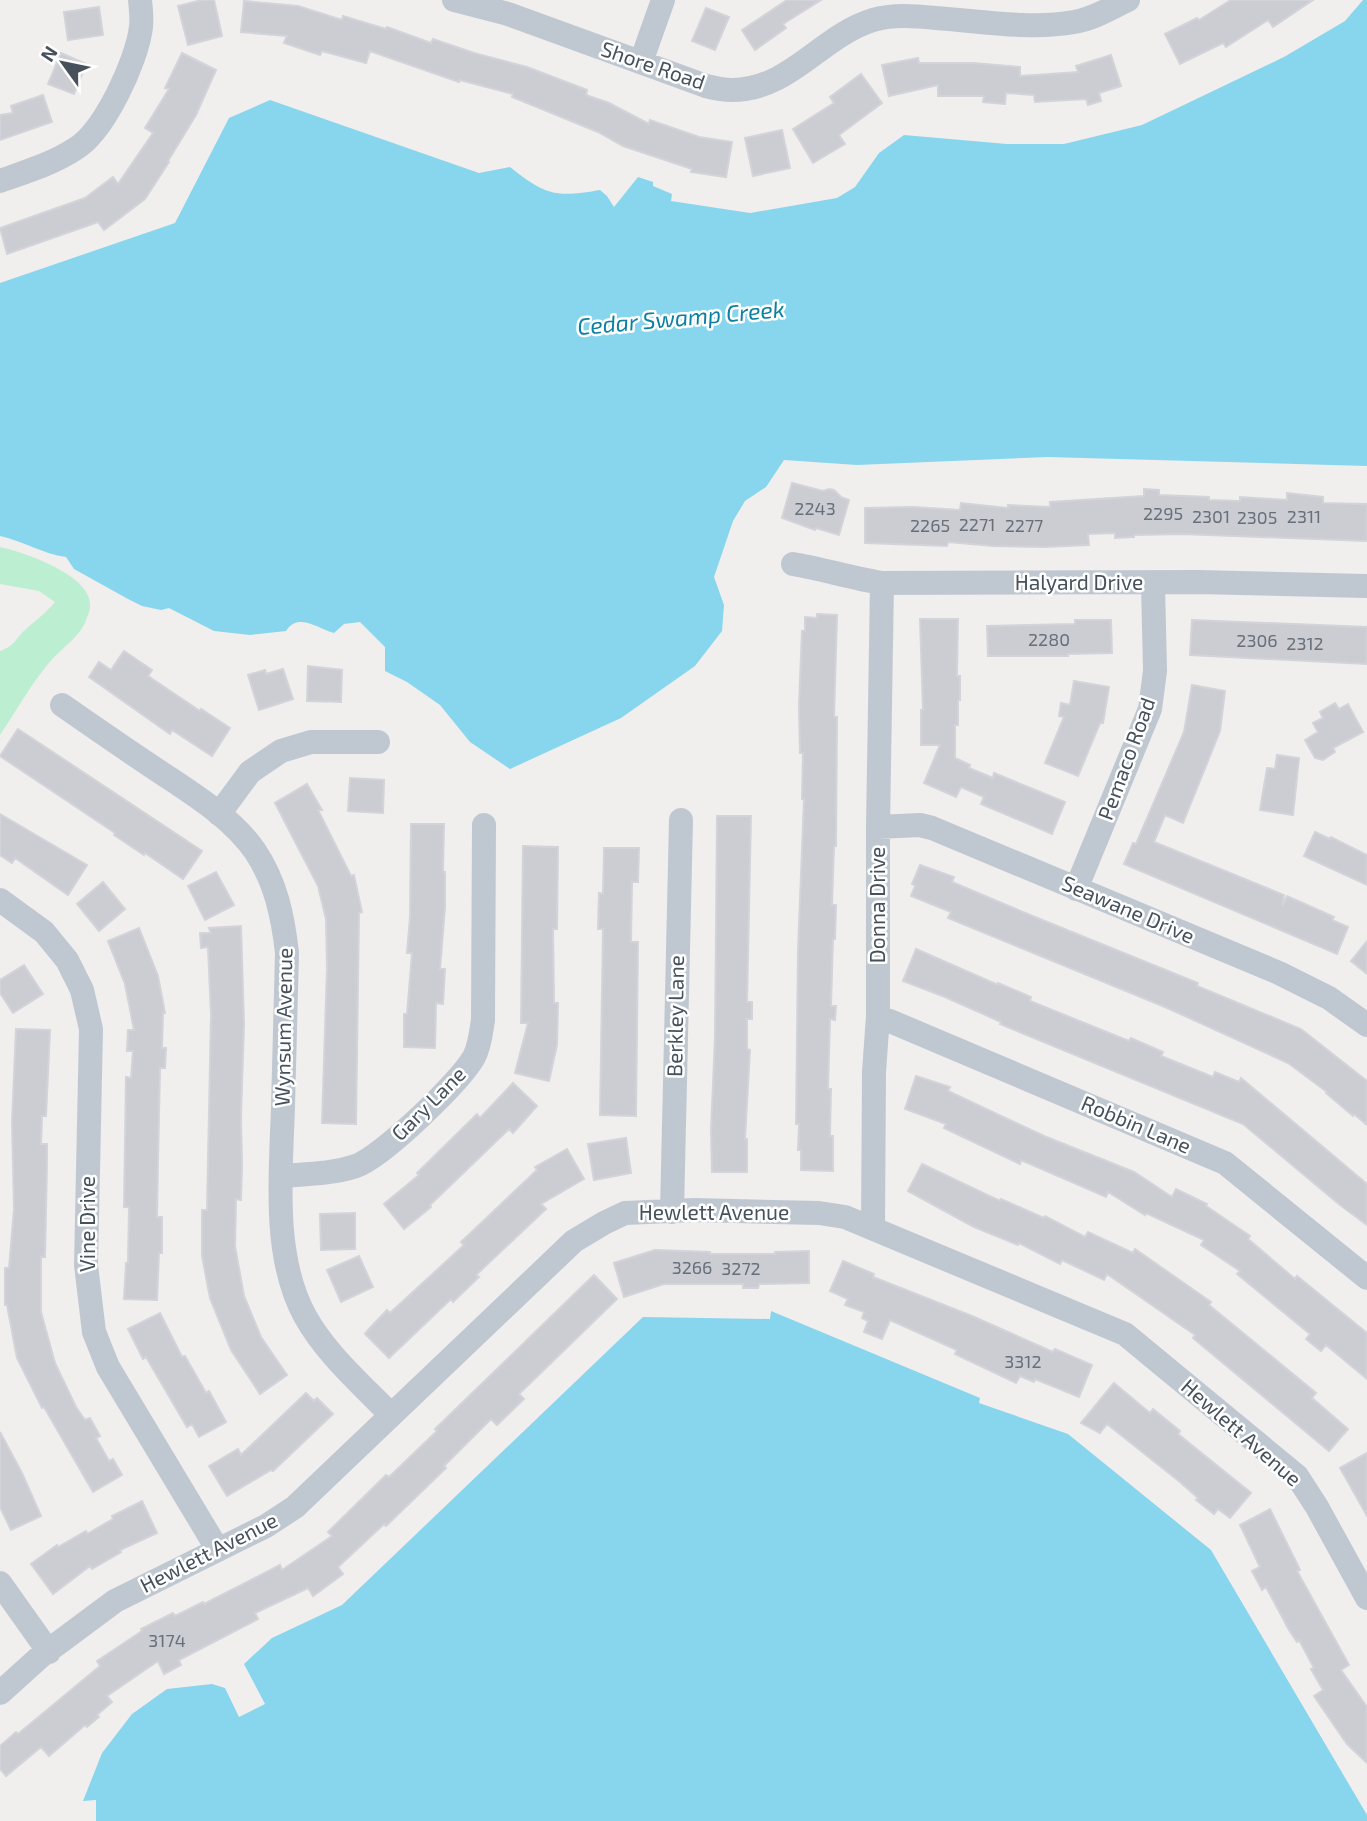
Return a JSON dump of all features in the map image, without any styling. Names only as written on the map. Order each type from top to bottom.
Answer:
[{"type":"street","points":[[0,181],[76,149],[106,117],[136,51],[142,25],[140,0]]},
{"type":"street","name":"Shore Road","points":[[454,0],[508,14],[706,86],[731,90],[775,81],[839,36],[872,20],[917,16],[1040,25],[1075,22],[1128,0]]},
{"type":"street","points":[[641,62],[663,0]]},
{"type":"street","name":"Halyard Drive","points":[[793,564],[882,583],[1198,582],[1367,586]]},
{"type":"street","name":"Donna Drive","points":[[873,1227],[882,583]]},
{"type":"street","name":"Pemaco Road","points":[[1076,889],[1150,709],[1155,671],[1153,583]]},
{"type":"street","name":"Wynsum Avenue","points":[[62,705],[219,814],[255,851],[273,884],[284,920],[287,953],[281,1176],[283,1240],[295,1295],[324,1346],[391,1415]]},
{"type":"street","points":[[219,814],[250,772],[281,751],[311,742],[378,742]]},
{"type":"street","name":"Berkley Lane","points":[[672,1212],[681,820]]},
{"type":"street","name":"Gary Lane","points":[[281,1176],[349,1168],[384,1150],[457,1081],[475,1056],[483,1020],[484,825]]},
{"type":"street","name":"Seawane Drive","points":[[878,827],[920,825],[932,828],[1279,973],[1329,998],[1367,1025]]},
{"type":"street","name":"Vine Drive","points":[[0,900],[44,932],[67,960],[82,990],[91,1029],[86,1265],[94,1332],[108,1367],[218,1550]]},
{"type":"street","name":"Robbin Lane","points":[[878,1016],[1225,1163],[1367,1278]]},
{"type":"street","name":"Hewlett Avenue","points":[[0,1693],[41,1656],[115,1601],[266,1526],[295,1507],[574,1241],[625,1213],[694,1210],[819,1213],[845,1217],[1125,1334],[1297,1476],[1367,1598]]},
{"type":"street","points":[[0,1583],[49,1652]]},
{"type":"green space","points":[[0,547],[54,566],[68,575],[87,593],[90,606],[80,631],[41,672],[0,735],[0,651],[12,644],[55,602],[39,591],[0,584]]},
{"type":"water","name":"Cedar Swamp Creek","points":[[1363,0],[1367,0],[1367,466],[1048,457],[857,465],[784,460],[766,487],[745,501],[733,521],[714,577],[724,605],[722,631],[695,666],[621,718],[510,769],[470,742],[440,705],[407,682],[385,671],[385,647],[360,622],[344,624],[334,633],[302,622],[291,625],[286,631],[250,635],[214,631],[169,608],[161,610],[142,606],[128,599],[74,569],[66,557],[0,536],[0,283],[175,223],[229,118],[270,100],[479,173],[510,167],[533,184],[552,192],[572,194],[600,190],[614,207],[638,177],[653,182],[653,186],[672,194],[671,201],[750,213],[837,198],[855,187],[879,153],[904,135],[1007,144],[1064,144],[1142,125],[1284,57],[1345,21]]},
{"type":"water","points":[[771,1311],[980,1398],[979,1403],[1068,1434],[1211,1550],[1367,1815],[1367,1821],[96,1821],[96,1800],[83,1801],[102,1753],[132,1714],[167,1689],[212,1684],[225,1688],[239,1717],[265,1704],[244,1664],[272,1638],[342,1605],[643,1317],[770,1319]]},
{"type":"building","points":[[214,0],[222,36],[188,45],[178,6]]},
{"type":"building","points":[[787,0],[821,0],[783,24],[786,28],[755,50],[742,30]]},
{"type":"building","points":[[1231,0],[1313,0],[1273,27],[1268,20],[1226,47],[1223,43],[1180,64],[1165,34],[1197,18],[1199,20]]},
{"type":"building","points":[[244,1],[298,6],[342,20],[343,16],[386,29],[387,27],[431,43],[433,39],[527,67],[587,90],[586,95],[609,103],[649,124],[650,120],[699,137],[732,142],[726,177],[691,172],[692,169],[623,146],[598,132],[512,97],[513,94],[460,80],[459,82],[370,51],[366,63],[322,51],[320,55],[284,43],[287,36],[241,32]]},
{"type":"building","points":[[99,7],[103,35],[68,40],[64,12]]},
{"type":"building","points":[[706,8],[729,17],[715,50],[692,41]]},
{"type":"building","points":[[61,53],[86,64],[74,94],[48,84]]},
{"type":"building","points":[[182,53],[216,70],[196,115],[145,199],[104,230],[98,222],[7,254],[0,228],[85,198],[113,177],[118,184],[153,133],[145,128],[169,89],[165,88]]},
{"type":"building","points":[[1111,55],[1121,86],[1099,93],[1101,101],[1088,105],[1086,99],[1035,102],[1034,95],[1006,93],[1005,104],[983,102],[984,96],[938,96],[938,85],[889,96],[882,65],[918,58],[919,63],[973,63],[1020,67],[1020,76],[1078,72],[1076,66]]},
{"type":"building","points":[[861,74],[882,103],[839,135],[845,144],[813,163],[793,129],[834,103],[830,97]]},
{"type":"building","points":[[43,95],[52,122],[0,140],[0,115],[13,113],[11,106]]},
{"type":"building","points":[[782,130],[790,168],[753,176],[745,138]]},
{"type":"building","points":[[792,483],[823,491],[834,490],[849,500],[839,535],[782,518]]},
{"type":"building","points":[[1144,489],[1159,490],[1159,495],[1209,497],[1209,500],[1240,501],[1240,497],[1287,500],[1287,493],[1323,497],[1323,503],[1367,504],[1367,541],[1182,534],[1115,538],[1115,533],[1088,534],[1089,545],[1045,547],[948,542],[947,546],[865,543],[865,508],[960,510],[961,503],[1008,508],[1008,505],[1050,507],[1050,502],[1144,496]]},
{"type":"building","points":[[817,614],[837,615],[834,717],[837,717],[836,846],[832,905],[836,905],[831,1006],[836,1006],[835,1020],[830,1019],[828,1089],[831,1089],[830,1136],[833,1136],[833,1171],[801,1170],[801,1150],[798,1150],[799,1124],[796,1124],[798,950],[804,799],[799,705],[802,631],[805,631],[805,617],[817,618]]},
{"type":"building","points":[[920,619],[958,619],[957,676],[960,676],[960,700],[958,725],[955,725],[955,758],[970,765],[969,768],[993,778],[994,773],[1065,802],[1052,834],[981,804],[984,797],[961,787],[956,797],[924,783],[940,745],[921,745],[923,710]]},
{"type":"building","points":[[1075,620],[1111,620],[1112,653],[988,656],[987,626],[1075,624]]},
{"type":"building","points":[[1192,620],[1367,627],[1367,664],[1190,655]]},
{"type":"building","points":[[124,651],[152,670],[148,676],[230,728],[212,756],[172,730],[170,734],[89,677],[99,662],[111,670]]},
{"type":"building","points":[[308,666],[342,670],[341,702],[307,701]]},
{"type":"building","points":[[283,669],[293,699],[259,710],[248,675]]},
{"type":"building","points":[[1074,681],[1109,687],[1103,723],[1100,723],[1078,776],[1045,763],[1064,717],[1059,716],[1061,703],[1070,705]]},
{"type":"building","points":[[1192,685],[1225,691],[1220,731],[1183,823],[1165,815],[1154,842],[1284,895],[1282,906],[1287,896],[1334,917],[1332,920],[1348,927],[1337,954],[1124,864],[1133,843],[1136,844],[1184,732]]},
{"type":"building","points":[[1335,703],[1339,709],[1348,704],[1363,732],[1333,748],[1335,752],[1323,760],[1315,758],[1305,740],[1318,732],[1313,723],[1323,718],[1320,712]]},
{"type":"building","points":[[18,729],[202,851],[183,879],[0,756]]},
{"type":"building","points":[[1277,755],[1299,758],[1293,815],[1260,810],[1267,768],[1275,769]]},
{"type":"building","points":[[350,778],[384,780],[383,813],[348,811]]},
{"type":"building","points":[[307,784],[322,810],[318,810],[351,876],[354,875],[362,912],[359,913],[356,1124],[322,1123],[326,919],[318,886],[275,803]]},
{"type":"building","points":[[0,814],[87,865],[68,895],[15,858],[12,863],[0,855]]},
{"type":"building","points":[[717,816],[751,816],[747,1002],[752,1002],[752,1019],[747,1019],[747,1049],[750,1050],[745,1139],[747,1172],[712,1172]]},
{"type":"building","points":[[411,824],[444,824],[445,907],[440,969],[445,969],[443,1004],[436,1003],[435,1048],[404,1047],[404,1014],[407,1014],[412,953],[407,953]]},
{"type":"building","points":[[1315,832],[1367,855],[1367,885],[1304,856]]},
{"type":"building","points":[[523,846],[558,847],[557,929],[553,929],[554,1003],[558,1003],[557,1045],[549,1081],[515,1073],[528,1023],[521,1023]]},
{"type":"building","points":[[604,848],[639,848],[638,882],[632,882],[631,942],[638,942],[636,1116],[600,1115],[603,929],[598,929],[599,893],[603,894]]},
{"type":"building","points":[[920,865],[954,877],[952,882],[1198,983],[1197,986],[1301,1029],[1367,1081],[1367,1125],[1288,1063],[1165,1007],[948,918],[951,912],[911,896],[915,886],[912,884]]},
{"type":"building","points":[[216,872],[234,905],[205,920],[188,886]]},
{"type":"building","points":[[103,882],[125,909],[99,931],[77,904]]},
{"type":"building","points":[[241,926],[244,1024],[242,1165],[241,1200],[236,1199],[235,1246],[244,1296],[261,1337],[287,1375],[260,1394],[231,1350],[210,1298],[202,1256],[202,1210],[207,1210],[211,1015],[208,947],[201,948],[200,933],[211,933],[209,928]]},
{"type":"building","points":[[139,928],[158,976],[165,1013],[162,1048],[166,1048],[165,1068],[160,1068],[157,1217],[162,1217],[162,1253],[159,1253],[157,1300],[124,1299],[129,1207],[124,1207],[126,1077],[131,1078],[133,1051],[127,1051],[128,1030],[134,1030],[125,984],[108,941]]},
{"type":"building","points":[[1367,941],[1367,974],[1351,961]]},
{"type":"building","points":[[916,949],[1031,997],[1030,1001],[1129,1041],[1131,1038],[1163,1052],[1161,1056],[1213,1077],[1215,1072],[1239,1082],[1241,1078],[1367,1184],[1367,1225],[1243,1124],[903,981]]},
{"type":"building","points":[[24,965],[43,994],[13,1013],[0,993],[0,980]]},
{"type":"building","points":[[16,1029],[50,1030],[46,1116],[42,1116],[41,1144],[47,1144],[47,1163],[45,1257],[41,1257],[41,1312],[55,1363],[76,1407],[85,1420],[90,1418],[100,1436],[96,1438],[109,1461],[113,1459],[122,1475],[93,1492],[44,1407],[42,1408],[17,1358],[5,1305],[5,1268],[9,1268],[14,1209],[12,1122]]},
{"type":"building","points":[[916,1076],[950,1087],[948,1091],[1044,1136],[1134,1172],[1172,1197],[1176,1189],[1207,1204],[1206,1206],[1250,1236],[1248,1239],[1295,1279],[1297,1276],[1367,1333],[1367,1379],[1326,1345],[1321,1351],[1306,1339],[1310,1334],[1237,1274],[1240,1271],[1201,1245],[1204,1240],[1146,1213],[1145,1215],[1108,1192],[1106,1197],[1021,1160],[1020,1164],[944,1128],[946,1124],[905,1109]]},
{"type":"building","points":[[513,1083],[537,1106],[513,1133],[509,1129],[430,1205],[431,1207],[404,1229],[384,1204],[419,1175],[417,1173],[477,1114],[480,1118]]},
{"type":"building","points":[[626,1138],[631,1173],[594,1180],[588,1144]]},
{"type":"building","points":[[567,1149],[584,1179],[541,1204],[546,1209],[476,1275],[479,1277],[453,1302],[451,1299],[389,1358],[365,1334],[368,1330],[387,1310],[390,1313],[464,1245],[461,1242],[537,1170],[535,1167]]},
{"type":"building","points":[[922,1164],[1000,1201],[1001,1199],[1044,1218],[1045,1216],[1085,1237],[1088,1232],[1133,1253],[1135,1249],[1211,1302],[1209,1305],[1316,1393],[1312,1398],[1348,1429],[1329,1451],[1193,1338],[1195,1335],[1107,1274],[1104,1280],[1062,1260],[1060,1264],[1019,1243],[1018,1245],[974,1227],[908,1191]]},
{"type":"building","points":[[355,1213],[355,1249],[321,1250],[320,1214]]},
{"type":"building","points":[[655,1250],[710,1254],[809,1251],[809,1283],[759,1284],[758,1288],[743,1288],[743,1284],[664,1284],[624,1297],[614,1263]]},
{"type":"building","points":[[359,1256],[373,1287],[341,1302],[327,1270]]},
{"type":"building","points":[[843,1261],[874,1274],[873,1277],[1053,1352],[1055,1349],[1092,1365],[1079,1397],[1035,1379],[1034,1382],[1020,1376],[1016,1383],[955,1354],[957,1350],[890,1320],[882,1339],[864,1332],[868,1321],[862,1318],[864,1312],[845,1305],[848,1299],[830,1291]]},
{"type":"building","points":[[594,1275],[617,1299],[519,1394],[524,1399],[497,1425],[491,1419],[444,1466],[446,1468],[386,1526],[384,1524],[338,1567],[343,1574],[313,1596],[308,1588],[255,1613],[258,1619],[179,1660],[181,1665],[164,1674],[158,1661],[107,1696],[112,1702],[97,1715],[99,1717],[87,1727],[85,1725],[49,1756],[41,1747],[6,1776],[0,1769],[0,1746],[100,1666],[97,1661],[142,1631],[141,1629],[173,1613],[175,1616],[203,1602],[204,1604],[280,1565],[282,1570],[332,1536],[328,1532],[386,1475],[389,1477],[437,1431],[435,1429]]},
{"type":"building","points":[[160,1313],[182,1357],[185,1356],[206,1393],[209,1391],[226,1422],[199,1437],[192,1424],[187,1427],[146,1357],[143,1359],[128,1329]]},
{"type":"building","points":[[1114,1383],[1150,1413],[1153,1409],[1180,1431],[1178,1434],[1251,1493],[1230,1518],[1218,1509],[1214,1514],[1196,1500],[1198,1498],[1180,1482],[1107,1424],[1100,1433],[1081,1423]]},
{"type":"building","points":[[306,1393],[314,1401],[317,1398],[333,1414],[273,1471],[227,1496],[209,1466],[238,1449],[241,1455]]},
{"type":"building","points":[[0,1432],[41,1516],[11,1530],[0,1507]]},
{"type":"building","points":[[1367,1453],[1367,1516],[1340,1468]]},
{"type":"building","points":[[142,1501],[157,1533],[120,1550],[121,1552],[92,1569],[90,1566],[53,1594],[31,1564],[57,1545],[58,1547],[86,1531],[87,1534],[113,1519],[112,1516]]},
{"type":"building","points":[[1270,1509],[1300,1570],[1297,1571],[1349,1665],[1341,1670],[1367,1707],[1367,1763],[1347,1744],[1314,1696],[1323,1690],[1311,1669],[1314,1668],[1299,1640],[1297,1642],[1289,1630],[1266,1587],[1262,1590],[1252,1571],[1260,1567],[1240,1525]]}]
